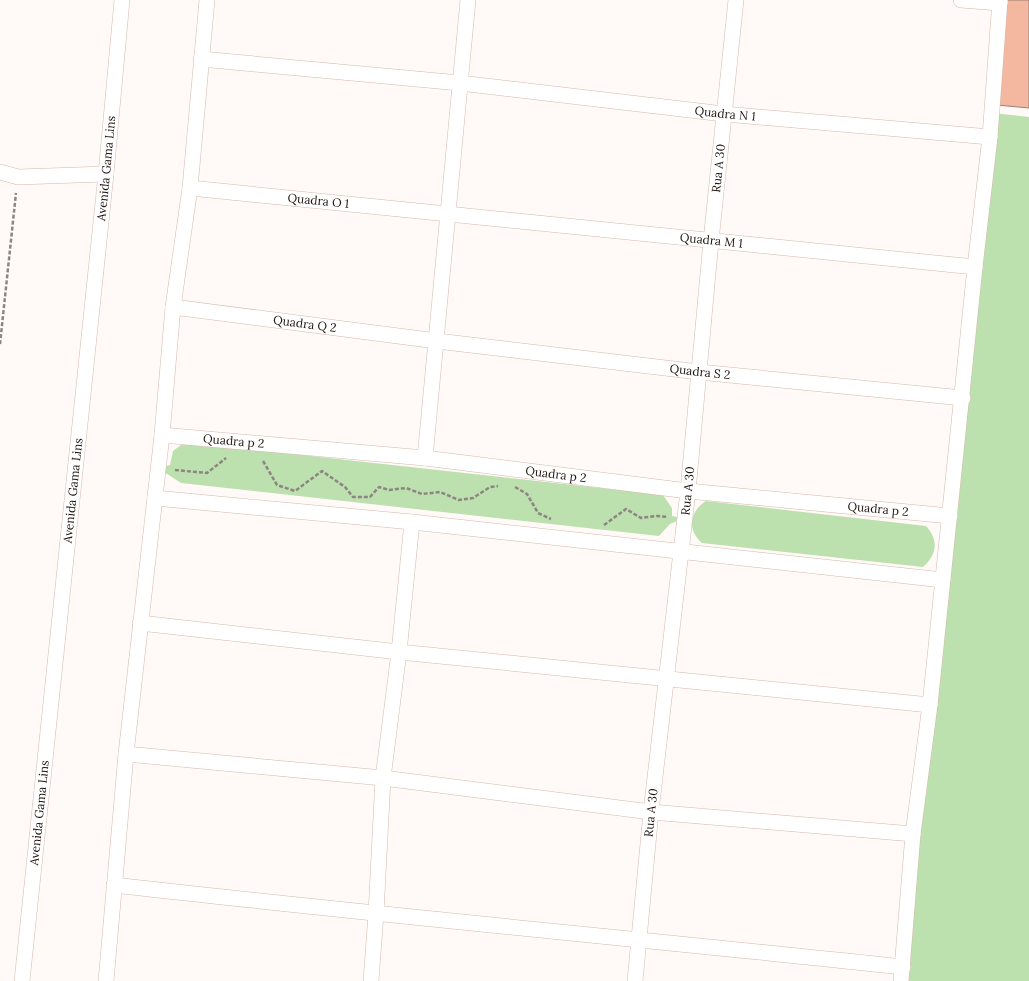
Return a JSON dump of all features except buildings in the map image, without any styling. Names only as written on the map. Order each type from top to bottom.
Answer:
[{"type":"street","name":"Avenida Gama Lins","points":[[22,981],[106,174],[122,0]]},
{"type":"street","points":[[106,981],[126,754],[162,435],[173,307],[190,188],[207,0]]},
{"type":"street","points":[[425,458],[468,0]]},
{"type":"street","name":"Rua A 30","points":[[635,981],[651,812],[688,491],[710,241],[736,0]]},
{"type":"street","points":[[114,885],[376,914],[638,939],[902,974],[913,834],[930,705],[944,580],[975,267],[990,137],[1000,2],[961,0]]},
{"type":"street","name":"Quadra N 1","points":[[201,58],[460,83],[724,114],[990,137]]},
{"type":"street","points":[[0,172],[18,177],[106,174]]},
{"type":"street","name":"Quadra O 1","points":[[190,188],[447,214]]},
{"type":"street","name":"Quadra M 1","points":[[447,214],[975,267]]},
{"type":"street","name":"Quadra Q 2","points":[[173,307],[437,341]]},
{"type":"street","name":"Quadra S 2","points":[[437,341],[699,372],[963,398]]},
{"type":"street","name":"Quadra p 2","points":[[162,435],[425,458],[688,491],[950,516]]},
{"type":"street","points":[[155,498],[412,522],[944,580]]},
{"type":"street","points":[[371,981],[383,778],[399,652],[412,522]]},
{"type":"street","points":[[140,623],[399,652],[930,705]]},
{"type":"street","points":[[126,754],[383,778],[651,812],[913,834]]},
{"type":"path","points":[[0,344],[18,177]]},
{"type":"path","points":[[158,468],[207,473],[228,457]]},
{"type":"path","points":[[259,458],[265,462],[277,485],[295,491],[322,471],[345,487],[353,497],[370,497],[379,487],[389,490],[406,488],[422,494],[440,492],[459,500],[473,498],[490,487],[503,485]]},
{"type":"path","points":[[509,483],[527,494],[538,513],[558,522]]},
{"type":"path","points":[[603,526],[626,510],[641,518],[657,516],[684,518]]},
{"type":"green space","points":[[993,113],[1029,117],[1029,981],[900,981]]},
{"type":"green space","points":[[185,442],[663,495],[672,508],[672,516],[684,518],[670,524],[659,536],[181,483],[158,468],[170,465],[173,451]]},
{"type":"green space","points":[[706,501],[926,526],[933,537],[935,547],[934,552],[923,567],[702,543],[694,532],[692,521],[696,510]]}]
